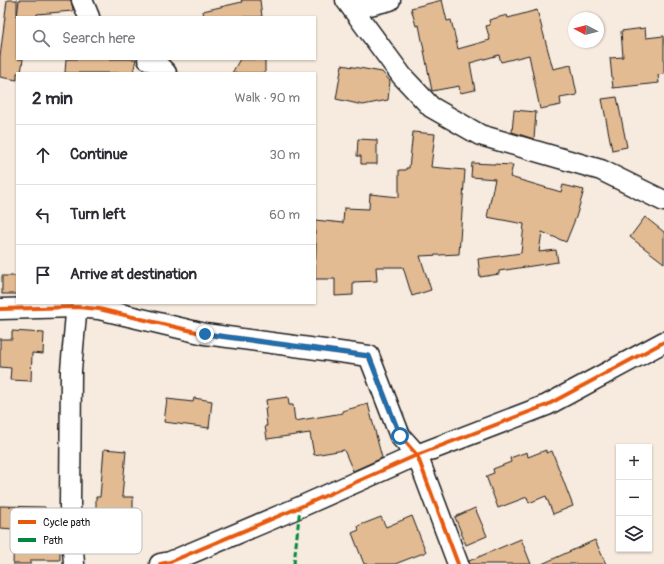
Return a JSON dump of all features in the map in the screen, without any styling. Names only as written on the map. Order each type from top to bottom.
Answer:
[{"type":"street","points":[[82,0],[89,16]]},
{"type":"street","points":[[349,4],[390,0]]},
{"type":"street","points":[[349,4],[402,76],[431,107],[480,135],[601,170],[664,201]]},
{"type":"street","points":[[150,60],[165,72]]},
{"type":"street","points":[[0,309],[77,305],[205,334],[369,356],[400,436],[418,455],[458,564]]},
{"type":"street","points":[[70,508],[71,370],[77,305]]},
{"type":"street","points":[[160,564],[170,562],[418,455],[547,405],[664,342]]},
{"type":"street","points":[[73,554],[74,564]]},
{"type":"building","points":[[7,0],[17,0],[16,60],[23,60],[21,72],[16,72],[16,80],[0,77],[0,57]]},
{"type":"building","points":[[19,0],[71,0],[73,11],[37,14],[37,16],[17,16]]},
{"type":"building","points":[[241,0],[260,0],[262,16],[204,16],[203,11],[242,2]]},
{"type":"building","points":[[442,0],[447,21],[451,20],[458,49],[490,40],[486,26],[490,25],[489,20],[507,15],[508,18],[537,10],[553,69],[571,65],[577,95],[560,98],[561,105],[540,109],[529,55],[501,62],[499,55],[470,63],[475,90],[460,93],[459,86],[432,91],[419,25],[416,26],[411,8]]},
{"type":"building","points":[[645,28],[646,38],[664,36],[664,74],[658,75],[659,83],[613,88],[610,58],[623,57],[621,31]]},
{"type":"building","points":[[66,60],[136,60],[133,72],[65,72]]},
{"type":"building","points":[[239,60],[265,60],[265,72],[233,72]]},
{"type":"building","points":[[342,65],[382,72],[390,81],[388,100],[363,105],[336,99]]},
{"type":"building","points":[[617,97],[627,147],[612,150],[602,99]]},
{"type":"building","points":[[514,110],[536,112],[534,139],[512,132]]},
{"type":"building","points":[[413,132],[435,134],[431,167],[465,170],[459,254],[420,256],[431,290],[412,296],[403,267],[376,267],[377,281],[353,282],[353,295],[335,296],[335,279],[316,279],[316,220],[343,223],[344,208],[369,209],[370,194],[399,197],[399,170],[406,170],[406,168],[409,168]]},
{"type":"building","points":[[358,139],[377,140],[377,164],[361,164],[361,156],[357,156]]},
{"type":"building","points":[[472,163],[513,165],[510,177],[561,192],[563,185],[584,190],[576,217],[566,242],[542,232],[539,252],[556,250],[558,262],[499,271],[499,274],[480,277],[478,259],[521,253],[524,224],[487,217],[495,179],[471,177]]},
{"type":"building","points":[[645,217],[664,232],[664,263],[630,237]]},
{"type":"building","points":[[2,276],[16,276],[16,294],[2,294]]},
{"type":"building","points":[[12,331],[44,333],[43,354],[32,353],[31,381],[10,380],[11,368],[0,367],[0,339],[12,339]]},
{"type":"building","points":[[288,397],[289,405],[293,405],[295,421],[343,413],[342,411],[368,404],[382,458],[353,471],[344,450],[314,455],[310,433],[267,439],[265,426],[267,426],[265,408],[267,408],[266,400]]},
{"type":"building","points":[[194,398],[212,401],[209,428],[164,422],[167,399],[193,402]]},
{"type":"building","points":[[104,449],[126,451],[122,497],[133,497],[133,508],[96,508],[96,497],[100,497]]},
{"type":"building","points":[[546,450],[546,453],[552,451],[573,506],[553,514],[546,496],[529,503],[527,497],[498,508],[486,476],[494,473],[493,469],[511,462],[510,458],[527,452],[528,457]]},
{"type":"building","points":[[0,506],[45,507],[10,508],[10,529],[0,528]]},
{"type":"building","points":[[475,508],[487,536],[466,545],[455,517]]},
{"type":"building","points":[[412,516],[426,552],[395,564],[364,564],[352,533],[359,530],[358,526],[381,517],[386,527]]},
{"type":"building","points":[[521,539],[531,564],[469,564],[469,561]]},
{"type":"building","points":[[595,540],[606,564],[542,564]]},
{"type":"building","points":[[13,554],[60,554],[60,560],[31,560],[31,564],[13,564]]},
{"type":"marked path","points":[[294,564],[300,507]]},
{"type":"cycle path","points":[[0,309],[77,307],[99,309],[205,334],[369,356],[400,436],[417,455],[458,564]]},
{"type":"cycle path","points":[[160,564],[170,562],[300,507],[417,455],[547,405],[664,342]]},
{"type":"route","points":[[205,334],[369,356],[400,436]]}]
